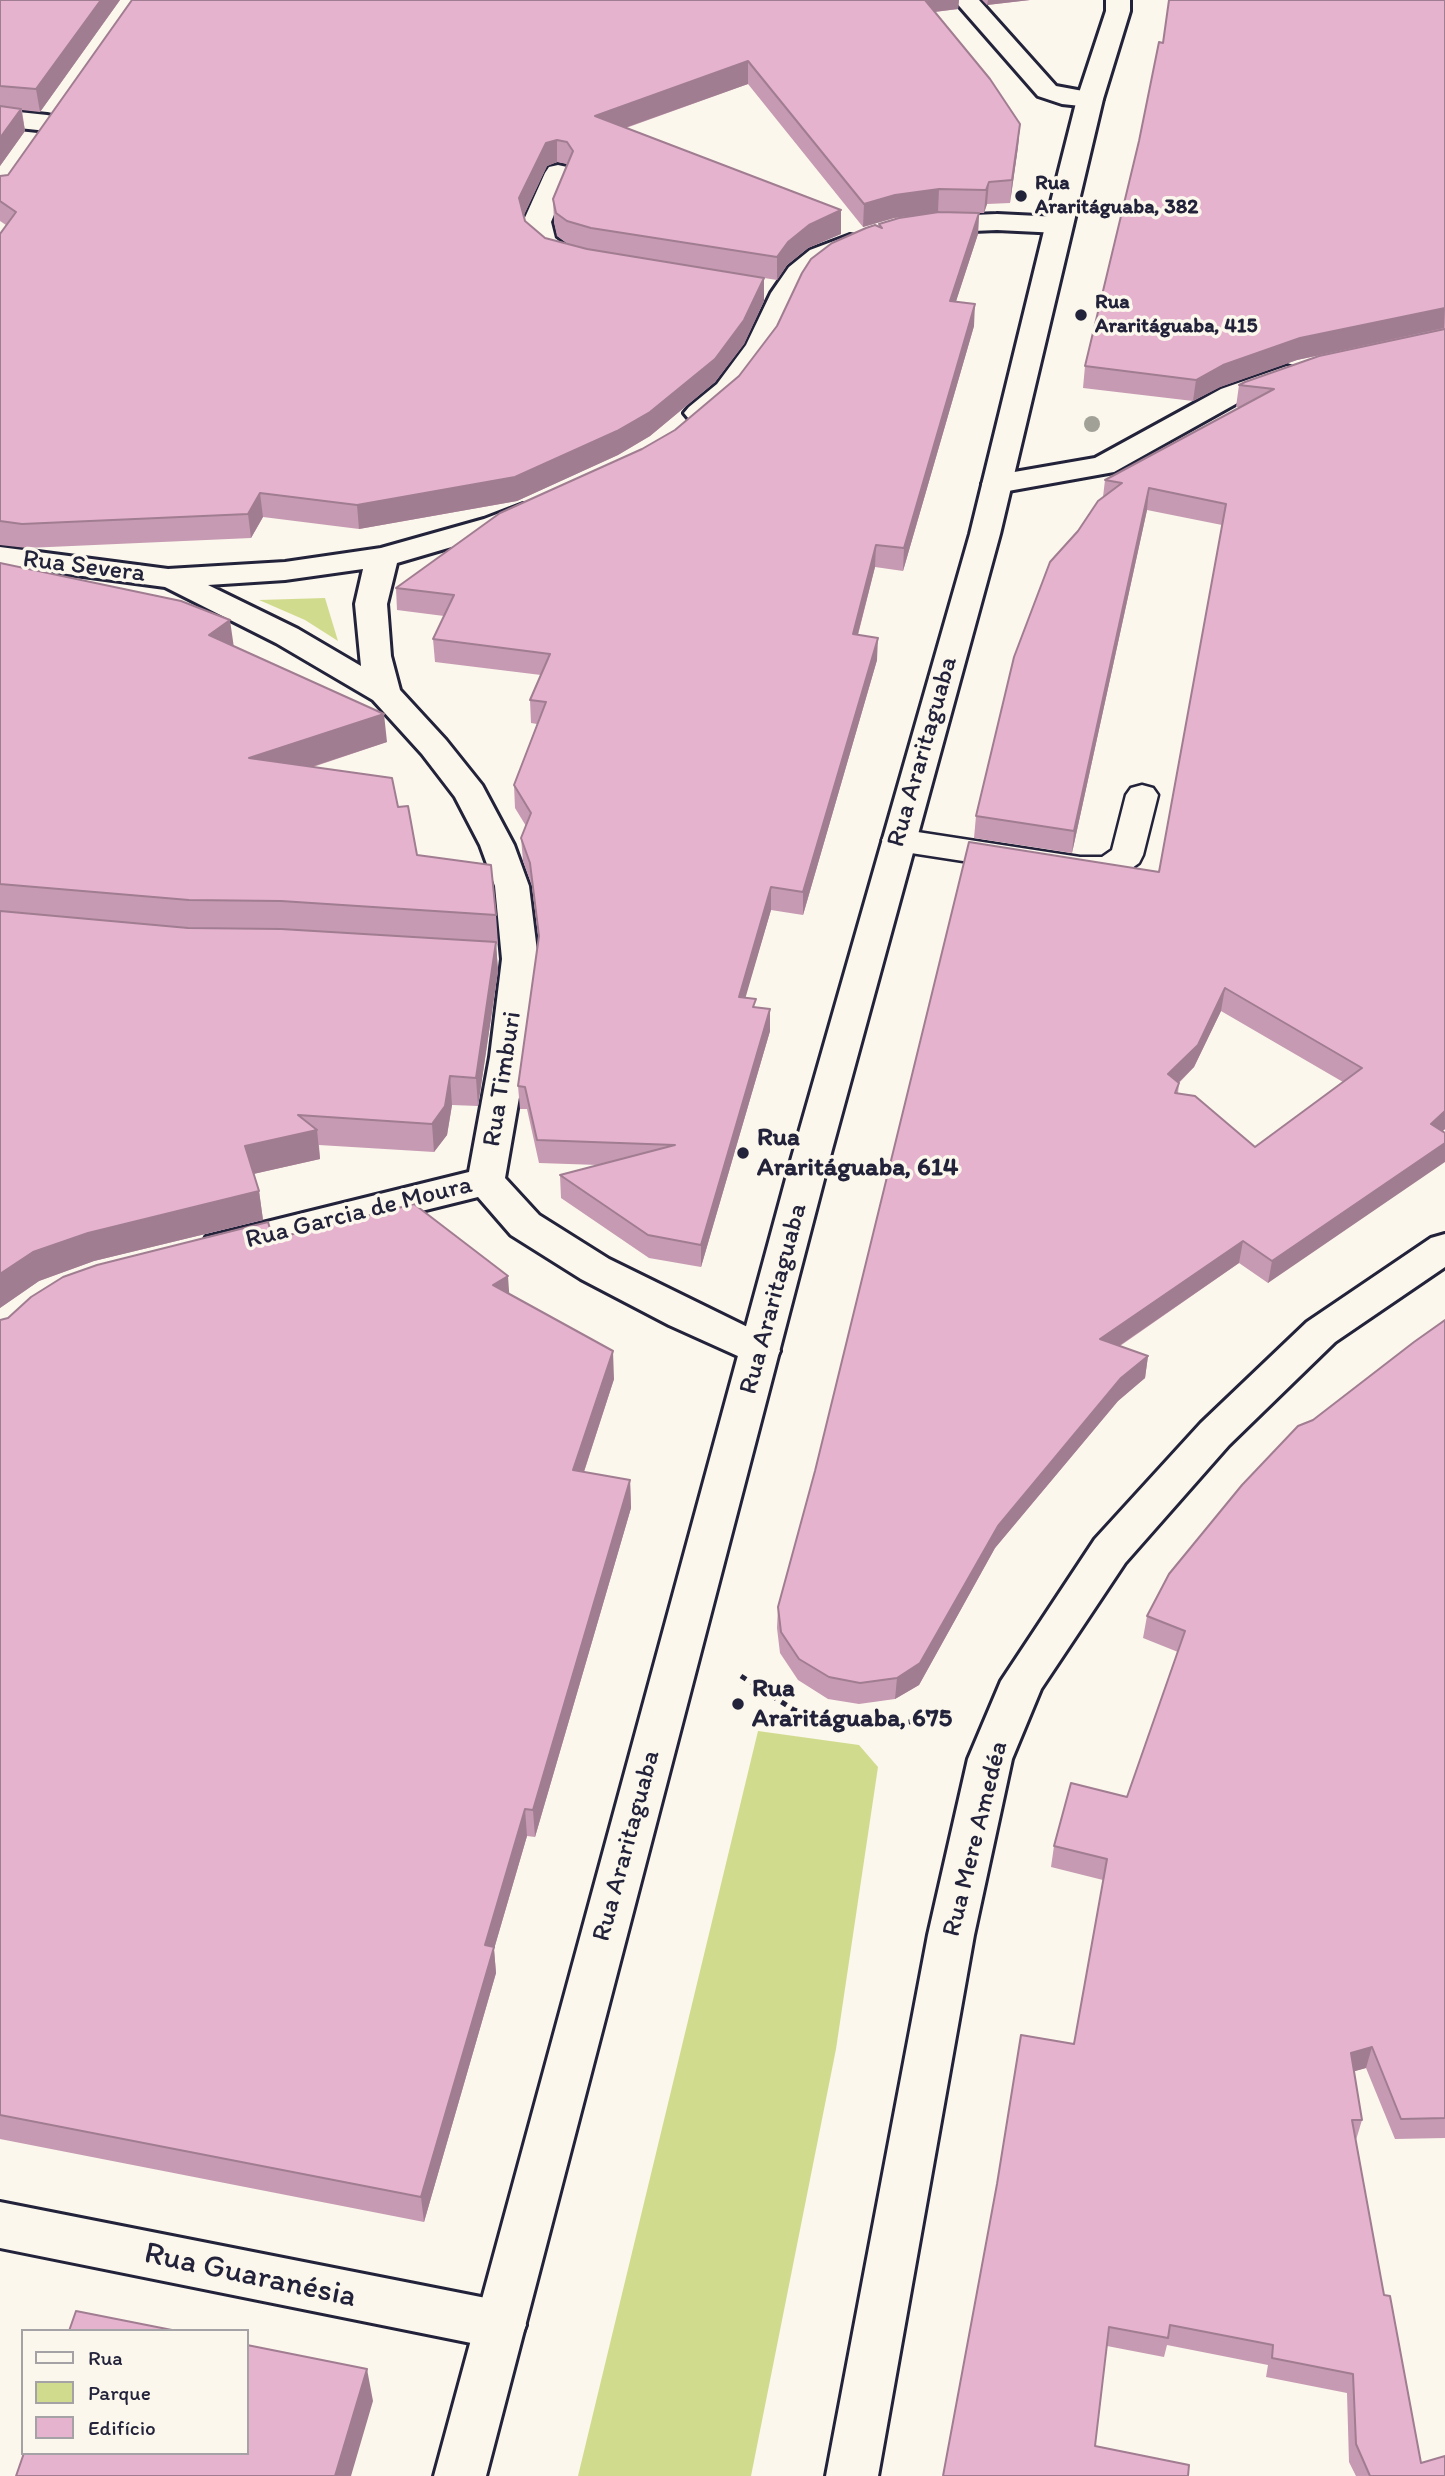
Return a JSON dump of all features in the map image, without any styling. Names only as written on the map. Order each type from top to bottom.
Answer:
[{"type":"street","points":[[966,0],[1047,91],[1062,96],[1090,99]]},
{"type":"street","name":"Rua Araritaguaba","points":[[460,2476],[760,1351],[997,484],[1090,99],[1118,11],[1118,0]]},
{"type":"street","points":[[0,118],[47,124]]},
{"type":"street","points":[[558,173],[537,222],[542,242],[557,253],[601,265]]},
{"type":"street","points":[[679,431],[727,390],[760,347],[773,291],[820,256],[854,241],[887,231],[938,223],[1059,225]]},
{"type":"street","points":[[997,484],[1104,466],[1231,395],[1308,368]]},
{"type":"street","points":[[168,578],[285,571],[384,557],[495,525],[543,505]]},
{"type":"street","name":"Rua Severa","points":[[0,556],[168,578]]},
{"type":"street","points":[[384,557],[377,573],[371,604],[375,656],[384,693]]},
{"type":"street","points":[[168,578],[276,630],[384,693]]},
{"type":"street","name":"Rua Timburi","points":[[384,693],[434,747],[470,793],[497,845],[512,886],[503,957],[508,1057],[486,1181],[525,1226],[595,1269],[760,1351]]},
{"type":"street","name":"Rua Garcia de Moura","points":[[189,1255],[486,1181]]},
{"type":"street","name":"Rua Mere Amedéa","points":[[852,2476],[951,1935],[990,1759],[1023,1681],[1110,1551],[1215,1434],[1321,1332],[1445,1248]]},
{"type":"street","name":"Rua Guaranésia","points":[[0,2225],[500,2325]]},
{"type":"lane","points":[[898,840],[1068,867],[1109,867],[1127,855],[1142,795]]},
{"type":"path","points":[[741,1676],[794,1710],[841,1724],[871,1727],[915,1721]]},
{"type":"green space","points":[[325,598],[338,641],[305,620],[259,600]]},
{"type":"green space","points":[[758,1731],[859,1745],[878,1767],[836,2049],[751,2476],[578,2476]]},
{"type":"building","points":[[0,0],[101,0],[36,89],[0,86]]},
{"type":"building","points":[[132,0],[925,0],[990,79],[1020,124],[1012,180],[989,182],[986,190],[939,189],[895,195],[864,204],[748,61],[595,116],[841,210],[809,225],[788,242],[777,257],[591,228],[567,221],[556,213],[553,199],[573,151],[567,142],[557,140],[546,143],[519,198],[525,221],[545,238],[587,249],[764,278],[744,320],[715,359],[650,412],[617,431],[515,477],[357,505],[260,493],[248,514],[22,524],[0,521],[0,234],[16,212],[0,201],[0,176],[8,175]]},
{"type":"building","points":[[1169,0],[1445,0],[1445,308],[1300,338],[1223,365],[1196,380],[1085,366],[1139,141],[1159,42],[1163,43]]},
{"type":"building","points":[[0,106],[21,109],[0,138]]},
{"type":"building","points":[[939,212],[979,213],[950,301],[975,304],[904,548],[876,545],[853,634],[878,638],[803,892],[771,887],[739,997],[756,999],[753,1007],[770,1009],[701,1245],[648,1235],[560,1175],[675,1145],[537,1140],[525,1087],[518,1086],[539,936],[530,863],[521,838],[531,813],[514,785],[546,702],[530,700],[550,654],[433,639],[454,595],[396,588],[500,513],[642,449],[675,430],[739,376],[777,326],[811,259],[832,243],[875,225],[882,228],[879,224],[899,218]]},
{"type":"building","points":[[1445,329],[1445,1111],[1431,1124],[1445,1133],[1445,1143],[1272,1261],[1243,1241],[1100,1339],[1148,1356],[1121,1378],[998,1526],[920,1663],[897,1678],[860,1683],[829,1677],[799,1659],[781,1632],[778,1607],[815,1471],[969,842],[1159,872],[1226,504],[1149,488],[1074,831],[976,816],[1014,657],[1050,562],[1078,531],[1098,501],[1122,483],[1105,480],[1274,389],[1239,385],[1319,356]],"holes":[[[1225,988],[1362,1068],[1255,1147],[1195,1096],[1175,1093],[1179,1083],[1168,1074],[1198,1045]]]},
{"type":"building","points":[[0,563],[181,601],[230,620],[209,635],[384,714],[249,758],[392,778],[398,807],[408,806],[417,855],[491,865],[496,915],[281,901],[189,900],[0,884]]},
{"type":"building","points":[[0,911],[188,928],[281,929],[496,942],[476,1078],[450,1076],[445,1106],[432,1124],[298,1115],[317,1130],[245,1146],[259,1191],[88,1233],[33,1252],[0,1274]]},
{"type":"building","points":[[414,1204],[508,1276],[493,1285],[613,1351],[573,1470],[630,1480],[533,1810],[525,1809],[485,1945],[494,1947],[421,2197],[0,2115],[0,1320],[8,1318],[31,1297],[63,1277],[97,1265],[268,1222],[273,1239]]},
{"type":"building","points":[[1445,1320],[1445,2118],[1401,2119],[1372,2047],[1351,2053],[1362,2120],[1352,2120],[1384,2295],[1390,2296],[1421,2463],[1445,2456],[1445,2476],[1370,2476],[1356,2444],[1353,2374],[1272,2358],[1273,2345],[1170,2325],[1168,2338],[1109,2327],[1095,2446],[1189,2465],[1188,2476],[943,2476],[997,2184],[1021,2035],[1074,2044],[1107,1859],[1054,1846],[1071,1783],[1127,1797],[1185,1631],[1147,1616],[1169,1574],[1242,1485],[1298,1426],[1313,1420]]},
{"type":"building","points":[[76,2311],[167,2329],[70,2329]]},
{"type":"building","points":[[248,2345],[367,2369],[335,2476],[16,2476],[23,2455],[248,2455]]},
{"type":"place","name":"Rua Araritáguaba, 382","points":[[1021,196]]},
{"type":"place","name":"Rua Araritáguaba, 415","points":[[1081,315]]},
{"type":"place","name":"Rua Araritáguaba, 614","points":[[743,1153]]},
{"type":"place","name":"Rua Araritáguaba, 675","points":[[738,1704]]}]
